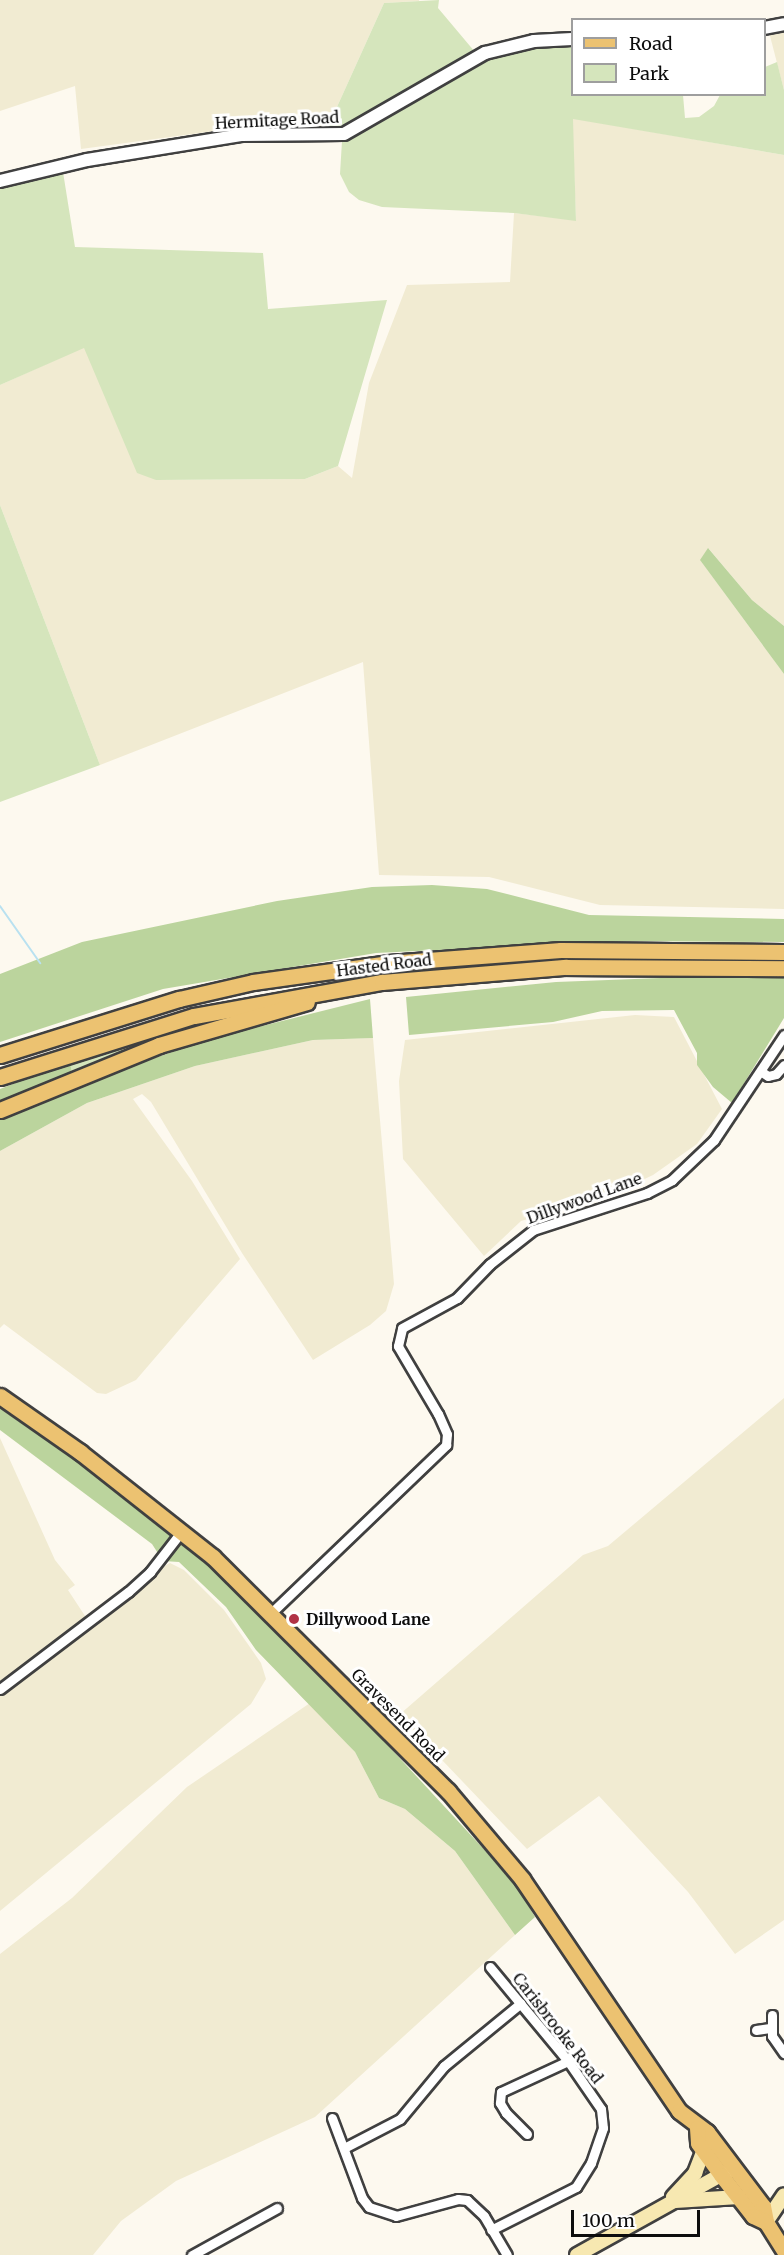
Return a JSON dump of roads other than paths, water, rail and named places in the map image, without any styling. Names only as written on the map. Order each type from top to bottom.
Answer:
[{"type":"main road","name":"Hasted Road","points":[[0,1054],[126,1013],[253,982],[388,963],[561,950],[784,952]]},
{"type":"main road","name":"Hasted Road","points":[[0,1077],[195,1016],[382,982],[566,967],[784,968]]},
{"type":"main road","points":[[0,1046],[171,994],[253,982]]},
{"type":"main road","points":[[0,1110],[159,1045],[382,982]]},
{"type":"main road","name":"Gravesend Road","points":[[0,1396],[181,1532],[271,1613],[448,1791],[498,1848],[583,1967],[664,2090],[697,2128],[707,2132],[728,2171],[746,2196],[753,2216],[766,2222],[784,2251]]},
{"type":"main road","name":"Gravesend Road","points":[[697,2128],[698,2143],[728,2171]]},
{"type":"main road","points":[[670,2202],[676,2190],[695,2173],[704,2150]]},
{"type":"main road","points":[[577,2255],[728,2171]]},
{"type":"main road","points":[[670,2202],[746,2196],[767,2198],[784,2194]]},
{"type":"main road","points":[[766,2222],[784,2194]]},
{"type":"street","points":[[766,28],[784,24]]},
{"type":"street","name":"Hermitage Road","points":[[0,181],[87,160],[241,135],[345,134],[485,53],[534,41],[571,39]]},
{"type":"street","name":"Dillywood Lane","points":[[271,1613],[446,1447],[446,1432],[398,1344],[402,1328],[457,1298],[490,1264],[533,1230],[647,1192],[672,1180],[714,1140],[762,1072],[784,1035]]},
{"type":"street","points":[[762,1072],[768,1076],[776,1074],[784,1065]]},
{"type":"street","points":[[0,1689],[128,1592],[150,1572],[181,1532]]},
{"type":"street","name":"Carisbrooke Road","points":[[490,1967],[568,2061],[603,2117],[601,2139],[591,2163],[576,2187],[491,2230]]},
{"type":"street","points":[[344,2148],[400,2119],[444,2066],[521,2004]]},
{"type":"street","points":[[772,2015],[770,2028],[775,2043],[784,2053]]},
{"type":"street","points":[[756,2030],[770,2028]]},
{"type":"street","points":[[527,2134],[506,2113],[500,2103],[501,2092],[568,2061]]},
{"type":"street","points":[[332,2118],[362,2198],[376,2212],[396,2216],[458,2199],[467,2200],[476,2206],[507,2255]]},
{"type":"street","points":[[192,2255],[277,2208]]},
{"type":"waterway","points":[[0,906],[40,963]]},
{"type":"place","name":"Dillywood Lane","points":[[294,1619]]}]
